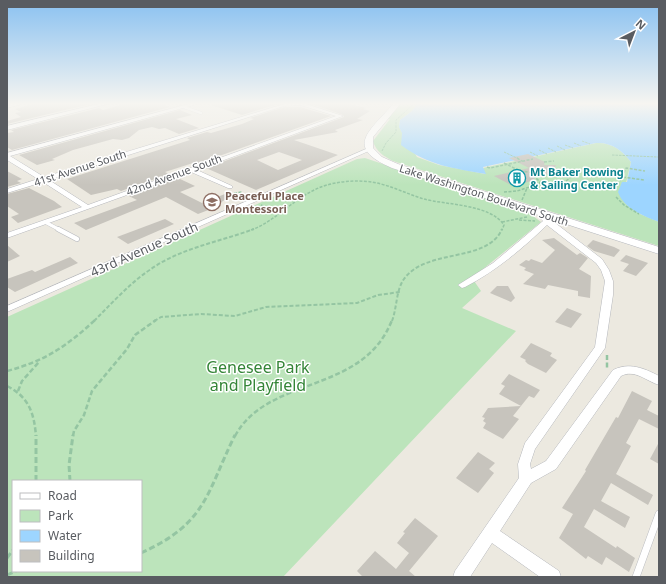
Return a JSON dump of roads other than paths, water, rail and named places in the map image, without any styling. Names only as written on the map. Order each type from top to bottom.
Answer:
[{"type":"main road","points":[[368,150],[367,144],[369,137],[375,130]]},
{"type":"main road","name":"Lake Washington Boulevard South","points":[[368,150],[376,157],[395,166],[543,219],[659,251]]},
{"type":"street","points":[[7,156],[100,130]]},
{"type":"street","name":"41st Avenue South","points":[[7,191],[205,130]]},
{"type":"street","name":"42nd Avenue South","points":[[7,236],[300,130]]},
{"type":"street","name":"43rd Avenue South","points":[[7,310],[368,150]]},
{"type":"street","points":[[7,156],[86,207]]},
{"type":"street","points":[[190,169],[230,191]]},
{"type":"street","points":[[462,286],[482,276],[497,265],[543,219],[587,250],[599,261],[605,270],[608,281],[608,295],[600,348],[529,447],[524,464],[526,479]]},
{"type":"street","points":[[461,577],[491,534],[526,479],[552,465],[612,372],[622,369],[631,369],[659,381]]},
{"type":"street","points":[[491,534],[553,577]]},
{"type":"lane","points":[[45,222],[77,239]]},
{"type":"lane","points":[[636,577],[659,514]]},
{"type":"water","points":[[401,130],[659,130],[659,222],[635,211],[621,198],[618,192],[622,182],[627,182],[631,162],[620,150],[611,145],[596,143],[483,167],[486,174],[452,168],[421,158],[401,145],[402,133]]},
{"type":"place","name":"Mt Baker Rowing & Sailing Center","points":[[517,178]]},
{"type":"place","name":"Peaceful Place Montessori","points":[[212,202]]},
{"type":"park label","name":"Genesee Park and Playfield","points":[[258,376]]}]
